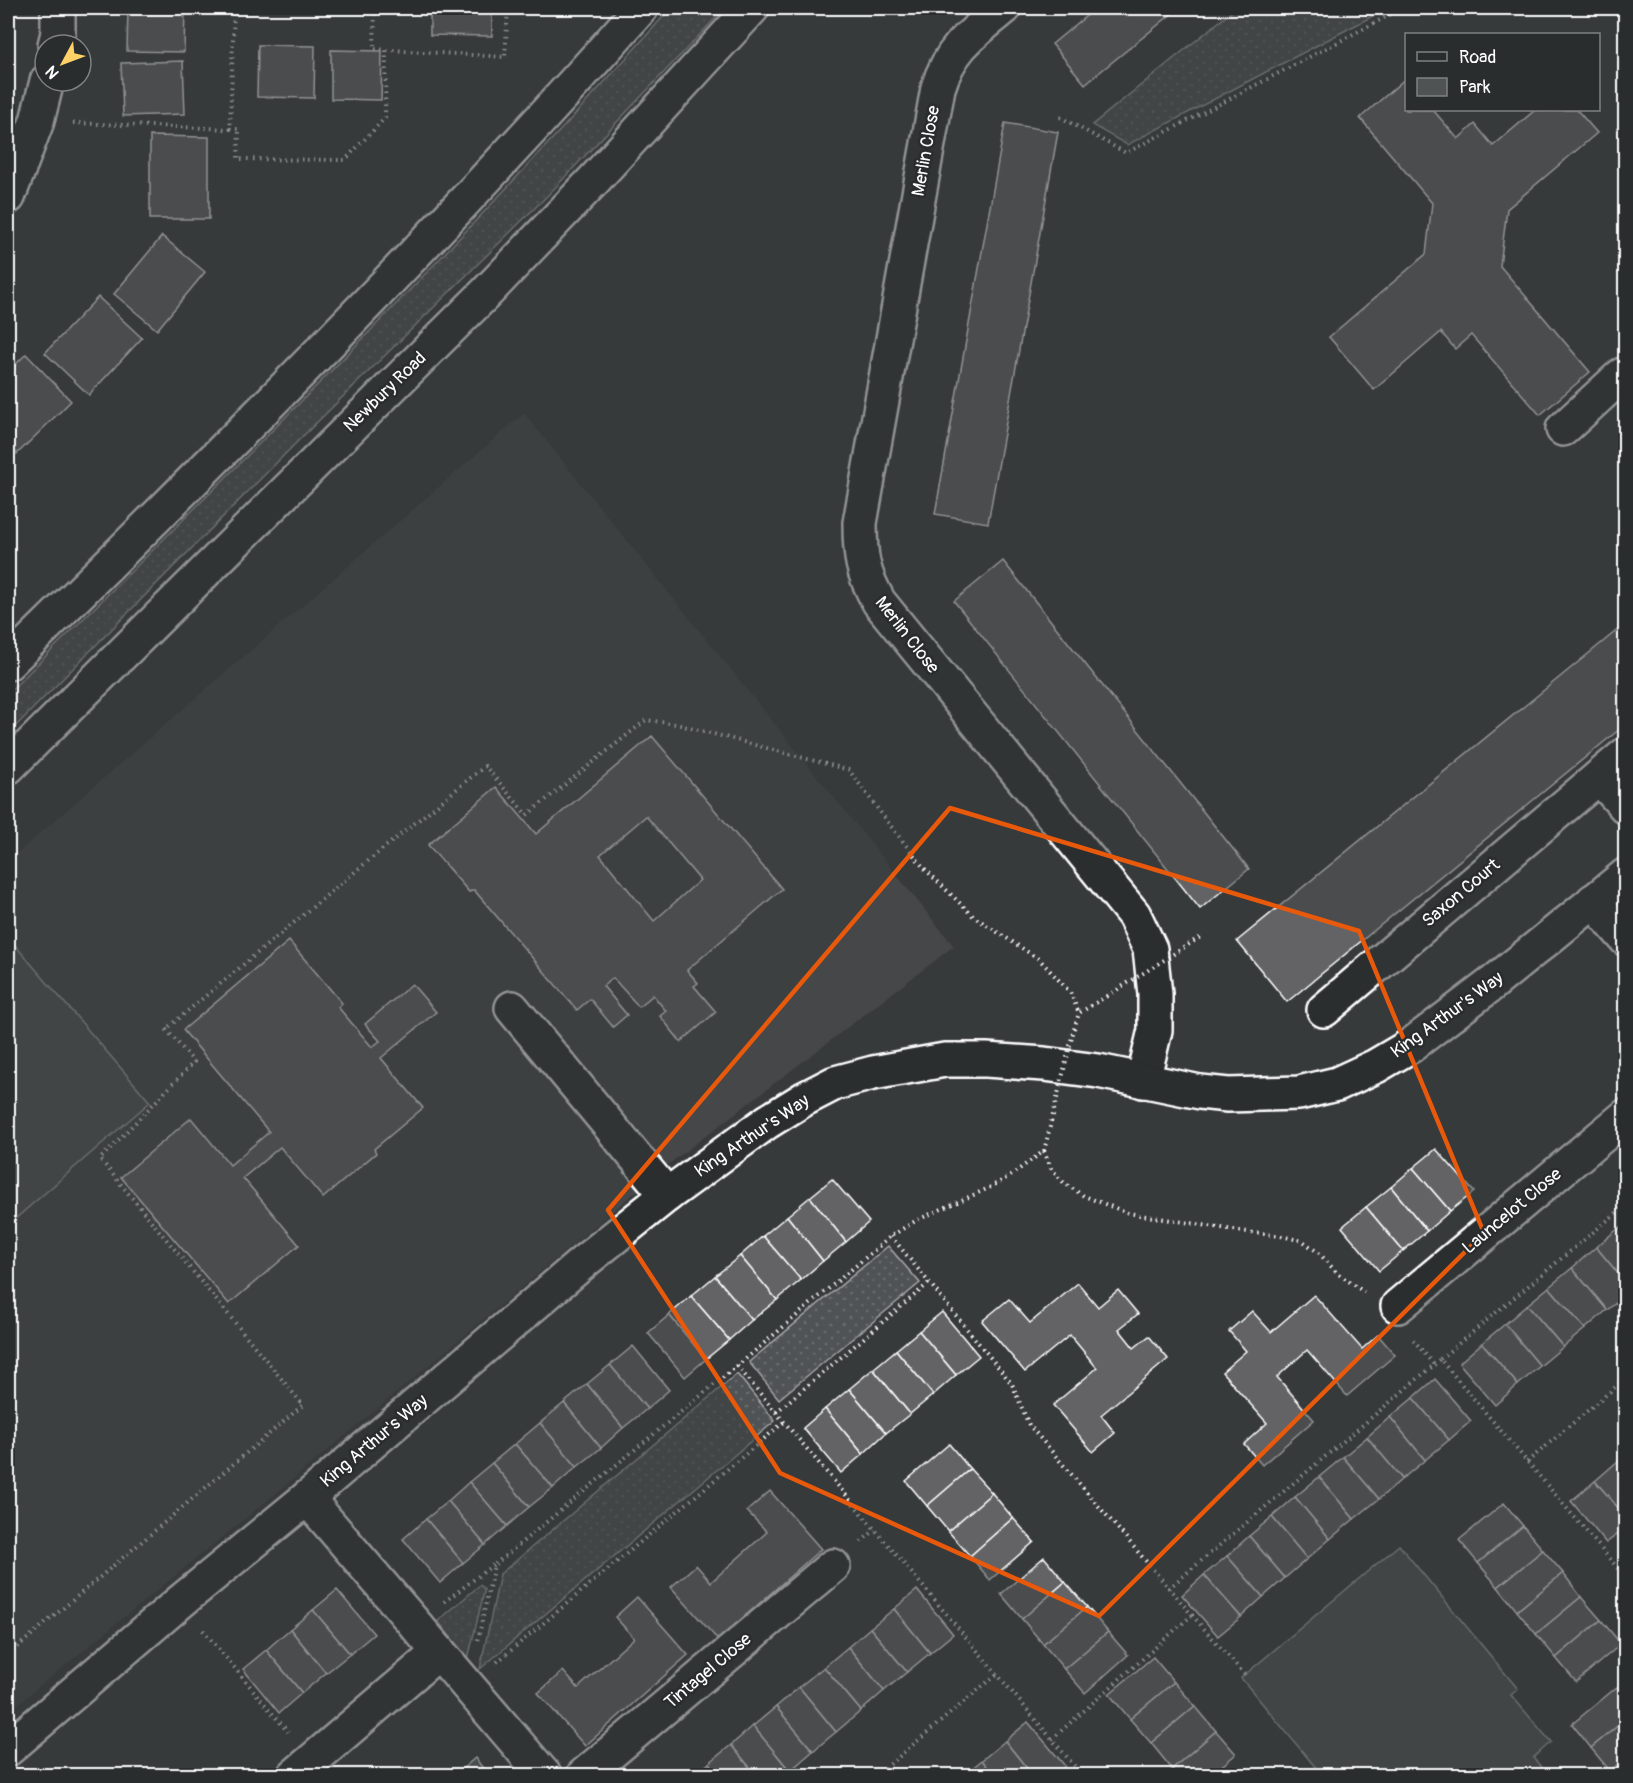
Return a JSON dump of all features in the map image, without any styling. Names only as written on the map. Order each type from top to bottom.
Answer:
[{"type":"street","points":[[58,8],[58,33]]},
{"type":"street","points":[[8,663],[216,458],[477,188],[641,8]]},
{"type":"street","name":"Newbury Road","points":[[8,767],[486,293],[594,180],[752,8]]},
{"type":"street","name":"Merlin Close","points":[[1004,8],[964,41],[953,54],[943,72],[938,88],[860,523],[862,566],[868,584],[879,602],[1134,915],[1150,949],[1155,994],[1155,1030],[1143,1081]]},
{"type":"street","points":[[8,197],[38,122],[44,93]]},
{"type":"street","points":[[1563,429],[1622,375],[1626,380]]},
{"type":"street","name":"Saxon Court","points":[[1324,1010],[1626,754]]},
{"type":"street","points":[[1599,777],[1626,807]]},
{"type":"street","name":"King Arthur's Way","points":[[8,1749],[180,1602],[308,1498],[586,1260],[667,1195],[766,1122],[804,1099],[835,1083],[873,1073],[945,1060],[1044,1064],[1098,1071],[1200,1092],[1228,1095],[1299,1093],[1337,1084],[1376,1066],[1410,1046],[1493,983],[1626,875]]},
{"type":"street","points":[[1593,901],[1626,939]]},
{"type":"street","points":[[512,1008],[667,1195]]},
{"type":"street","name":"Launcelot Close","points":[[1395,1309],[1626,1116]]},
{"type":"street","points":[[308,1498],[545,1776]]},
{"type":"street","name":"Tintagel Close","points":[[583,1776],[833,1566]]},
{"type":"street","points":[[303,1768],[440,1652]]},
{"type":"path","points":[[230,129],[234,8]]},
{"type":"path","points":[[375,8],[374,49],[505,57],[508,8]]},
{"type":"path","points":[[1060,117],[1126,153],[1403,8]]},
{"type":"path","points":[[38,122],[238,129],[238,159],[345,160],[385,117],[386,49]]},
{"type":"path","points":[[8,1655],[303,1405],[100,1159],[194,1062],[166,1029],[485,766],[527,816],[646,720],[676,724],[849,770],[924,868],[973,916],[1040,960],[1070,992],[1079,1013],[1044,1151],[1051,1168],[1064,1183],[1084,1196],[1128,1213],[1303,1241],[1319,1253],[1337,1273],[1395,1309],[1434,1365]]},
{"type":"path","points":[[1079,1013],[1202,936]]},
{"type":"path","points":[[415,1624],[494,1565],[737,1366],[891,1236],[917,1220],[989,1188],[1044,1151]]},
{"type":"path","points":[[1169,1588],[1626,1205]]},
{"type":"path","points":[[891,1236],[1012,1384],[1029,1425],[1245,1675]]},
{"type":"path","points":[[776,1412],[929,1283]]},
{"type":"path","points":[[1440,1359],[1626,1578]]},
{"type":"path","points":[[737,1366],[1083,1776]]},
{"type":"path","points":[[1527,1462],[1626,1378]]},
{"type":"path","points":[[468,1686],[784,1422]]},
{"type":"path","points":[[468,1686],[494,1565]]},
{"type":"path","points":[[180,1602],[303,1768]]},
{"type":"path","points":[[1052,1739],[1192,1615]]},
{"type":"path","points":[[876,1776],[997,1674]]},
{"type":"highlighted area","points":[[950,808],[1359,931],[1484,1233],[1099,1616],[780,1473],[608,1210]]},
{"type":"shaded area","points":[[524,413],[954,946],[669,1164],[290,1482],[8,1712],[8,861]]},
{"type":"green space","points":[[671,8],[725,8],[547,196],[301,438],[8,734],[8,693],[346,356],[510,184]]},
{"type":"green space","points":[[1236,8],[1388,8],[1127,145],[1092,125]]},
{"type":"green space","points":[[14,944],[150,1102],[8,1225],[8,949]]},
{"type":"green space","points":[[888,1246],[920,1283],[779,1399],[749,1362]]},
{"type":"green space","points":[[737,1374],[775,1421],[480,1669],[500,1574]]},
{"type":"green space","points":[[1399,1545],[1518,1689],[1511,1695],[1551,1742],[1533,1758],[1549,1775],[1322,1775],[1241,1678]]},
{"type":"green space","points":[[480,1585],[484,1592],[468,1659],[438,1621]]},
{"type":"building","points":[[128,8],[185,8],[184,52],[127,51]]},
{"type":"building","points":[[430,8],[492,8],[492,36],[430,35]]},
{"type":"building","points":[[1096,8],[1179,8],[1085,84],[1052,44]]},
{"type":"building","points":[[258,45],[315,46],[314,98],[257,97]]},
{"type":"building","points":[[331,50],[382,51],[381,100],[331,99]]},
{"type":"building","points":[[183,61],[185,114],[123,116],[121,63]]},
{"type":"building","points":[[1405,79],[1405,111],[1434,111],[1458,139],[1475,124],[1493,146],[1534,111],[1578,111],[1597,133],[1507,209],[1500,266],[1590,372],[1540,415],[1471,335],[1455,349],[1441,332],[1374,390],[1329,337],[1426,254],[1432,203],[1360,118]]},
{"type":"building","points":[[1005,123],[1058,132],[988,523],[935,514]]},
{"type":"building","points":[[150,136],[209,137],[209,219],[150,219]]},
{"type":"building","points":[[162,236],[205,272],[157,330],[114,294]]},
{"type":"building","points":[[98,297],[142,338],[89,395],[45,353]]},
{"type":"building","points":[[26,354],[71,401],[17,454],[8,444],[8,372]]},
{"type":"building","points":[[1003,561],[1249,869],[1200,909],[954,601]]},
{"type":"building","points":[[1626,623],[1626,724],[1287,1002],[1237,941]]},
{"type":"building","points":[[652,736],[782,889],[687,970],[698,983],[694,986],[716,1012],[681,1042],[660,1016],[666,1011],[653,995],[639,1007],[613,978],[603,986],[627,1015],[613,1027],[590,999],[577,1010],[474,890],[469,892],[428,845],[496,787],[536,834]],"holes":[[[646,816],[700,880],[654,921],[600,855]]]},
{"type":"building","points":[[289,941],[342,1003],[338,1007],[372,1047],[380,1041],[365,1024],[412,984],[436,1012],[381,1058],[423,1108],[374,1149],[376,1153],[323,1198],[280,1147],[243,1178],[299,1245],[229,1304],[121,1177],[191,1118],[230,1165],[269,1132],[183,1030]]},
{"type":"building","points":[[1436,1149],[1474,1192],[1450,1211],[1413,1168]]},
{"type":"building","points":[[1413,1168],[1450,1211],[1427,1231],[1391,1187]]},
{"type":"building","points":[[832,1179],[869,1222],[846,1242],[810,1197]]},
{"type":"building","points":[[1391,1187],[1427,1231],[1403,1251],[1366,1207]]},
{"type":"building","points":[[810,1197],[846,1242],[823,1261],[787,1216]]},
{"type":"building","points":[[1366,1207],[1403,1251],[1379,1271],[1342,1227]]},
{"type":"building","points":[[787,1216],[823,1261],[801,1280],[763,1236]]},
{"type":"building","points":[[1620,1227],[1626,1234],[1626,1283],[1596,1247]]},
{"type":"building","points":[[763,1236],[801,1280],[777,1300],[740,1256]]},
{"type":"building","points":[[1596,1247],[1626,1283],[1626,1295],[1607,1310],[1572,1268]]},
{"type":"building","points":[[740,1256],[777,1300],[752,1320],[715,1276]]},
{"type":"building","points":[[1572,1268],[1607,1310],[1585,1329],[1549,1287]]},
{"type":"building","points":[[715,1276],[752,1320],[729,1340],[691,1296]]},
{"type":"building","points":[[1078,1283],[1098,1307],[1118,1290],[1138,1314],[1119,1329],[1134,1348],[1149,1336],[1168,1359],[1101,1415],[1115,1433],[1093,1452],[1053,1405],[1097,1368],[1070,1335],[1025,1372],[982,1321],[1009,1299],[1030,1323]]},
{"type":"building","points":[[1549,1287],[1585,1329],[1563,1347],[1527,1305]]},
{"type":"building","points":[[1314,1295],[1362,1349],[1378,1335],[1395,1355],[1347,1396],[1307,1350],[1277,1377],[1314,1420],[1262,1465],[1244,1444],[1267,1423],[1222,1372],[1246,1351],[1229,1331],[1252,1311],[1271,1332]]},
{"type":"building","points":[[691,1296],[729,1340],[706,1359],[669,1315]]},
{"type":"building","points":[[1527,1305],[1563,1347],[1540,1366],[1505,1324]]},
{"type":"building","points":[[942,1312],[979,1356],[956,1375],[919,1331]]},
{"type":"building","points":[[669,1315],[706,1359],[685,1377],[648,1333]]},
{"type":"building","points":[[1505,1324],[1540,1366],[1518,1385],[1482,1343]]},
{"type":"building","points":[[919,1331],[956,1375],[933,1395],[896,1350]]},
{"type":"building","points":[[1482,1343],[1518,1385],[1495,1405],[1459,1363]]},
{"type":"building","points":[[633,1346],[669,1390],[647,1409],[610,1365]]},
{"type":"building","points":[[896,1350],[933,1395],[910,1414],[873,1369]]},
{"type":"building","points":[[610,1365],[647,1409],[623,1428],[587,1384]]},
{"type":"building","points":[[873,1369],[910,1414],[886,1433],[849,1389]]},
{"type":"building","points":[[1435,1379],[1471,1421],[1449,1440],[1413,1398]]},
{"type":"building","points":[[587,1384],[623,1428],[601,1448],[564,1403]]},
{"type":"building","points":[[849,1389],[886,1433],[863,1454],[825,1409]]},
{"type":"building","points":[[1413,1398],[1449,1440],[1425,1460],[1390,1417]]},
{"type":"building","points":[[564,1403],[601,1448],[577,1467],[540,1423]]},
{"type":"building","points":[[825,1409],[863,1454],[841,1473],[803,1428]]},
{"type":"building","points":[[1390,1417],[1425,1460],[1402,1479],[1367,1437]]},
{"type":"building","points":[[540,1423],[577,1467],[553,1488],[515,1444]]},
{"type":"building","points":[[1367,1437],[1402,1479],[1379,1499],[1343,1457]]},
{"type":"building","points":[[515,1444],[553,1488],[529,1507],[492,1463]]},
{"type":"building","points":[[949,1444],[970,1469],[927,1506],[906,1481]]},
{"type":"building","points":[[1343,1457],[1379,1499],[1354,1519],[1319,1477]]},
{"type":"building","points":[[1618,1461],[1626,1470],[1626,1517],[1595,1481]]},
{"type":"building","points":[[492,1463],[529,1507],[507,1526],[469,1482]]},
{"type":"building","points":[[970,1469],[992,1493],[948,1531],[927,1506]]},
{"type":"building","points":[[1319,1477],[1354,1519],[1330,1539],[1295,1497]]},
{"type":"building","points":[[1595,1481],[1626,1517],[1626,1528],[1606,1543],[1571,1501]]},
{"type":"building","points":[[469,1482],[507,1526],[485,1545],[448,1501]]},
{"type":"building","points":[[770,1491],[821,1549],[718,1640],[671,1587],[696,1565],[711,1582],[767,1532],[747,1511]]},
{"type":"building","points":[[992,1493],[1013,1518],[970,1556],[948,1531]]},
{"type":"building","points":[[1295,1497],[1330,1539],[1307,1559],[1272,1517]]},
{"type":"building","points":[[448,1501],[485,1545],[463,1563],[426,1519]]},
{"type":"building","points":[[1504,1503],[1523,1526],[1478,1563],[1459,1540]]},
{"type":"building","points":[[1272,1517],[1307,1559],[1285,1578],[1249,1536]]},
{"type":"building","points":[[1013,1518],[1034,1542],[990,1580],[970,1556]]},
{"type":"building","points":[[426,1519],[463,1563],[440,1583],[403,1539]]},
{"type":"building","points":[[1523,1526],[1543,1550],[1498,1587],[1478,1563]]},
{"type":"building","points":[[1249,1536],[1285,1578],[1263,1597],[1227,1556]]},
{"type":"building","points":[[1543,1550],[1563,1573],[1517,1611],[1498,1587]]},
{"type":"building","points":[[1227,1556],[1263,1597],[1241,1617],[1204,1575]]},
{"type":"building","points":[[1044,1557],[1065,1582],[1022,1619],[1001,1594]]},
{"type":"building","points":[[1563,1573],[1581,1597],[1536,1634],[1517,1611]]},
{"type":"building","points":[[1204,1575],[1241,1617],[1218,1636],[1182,1595]]},
{"type":"building","points":[[1065,1582],[1087,1607],[1043,1644],[1022,1619]]},
{"type":"building","points":[[337,1590],[374,1634],[350,1654],[313,1610]]},
{"type":"building","points":[[917,1590],[953,1634],[930,1653],[894,1609]]},
{"type":"building","points":[[637,1597],[688,1655],[585,1746],[538,1693],[563,1671],[578,1688],[634,1638],[615,1617]]},
{"type":"building","points":[[1581,1597],[1601,1620],[1556,1658],[1536,1634]]},
{"type":"building","points":[[1087,1607],[1108,1632],[1064,1669],[1043,1644]]},
{"type":"building","points":[[894,1609],[930,1653],[907,1672],[870,1628]]},
{"type":"building","points":[[313,1610],[350,1654],[326,1673],[290,1629]]},
{"type":"building","points":[[1601,1620],[1621,1644],[1576,1682],[1556,1658]]},
{"type":"building","points":[[870,1628],[907,1672],[884,1691],[848,1647]]},
{"type":"building","points":[[290,1629],[326,1673],[302,1693],[266,1650]]},
{"type":"building","points":[[1108,1632],[1128,1655],[1085,1693],[1064,1669]]},
{"type":"building","points":[[848,1647],[884,1691],[861,1711],[824,1667]]},
{"type":"building","points":[[266,1650],[302,1693],[279,1713],[243,1669]]},
{"type":"building","points":[[1153,1657],[1174,1682],[1130,1719],[1109,1694]]},
{"type":"building","points":[[824,1667],[861,1711],[836,1732],[799,1687]]},
{"type":"building","points":[[1174,1682],[1195,1706],[1151,1743],[1130,1719]]},
{"type":"building","points":[[799,1687],[836,1732],[813,1751],[776,1707]]},
{"type":"building","points":[[1617,1687],[1626,1697],[1626,1719],[1591,1748],[1572,1724]]},
{"type":"building","points":[[1195,1706],[1216,1731],[1172,1769],[1151,1743]]},
{"type":"building","points":[[776,1707],[813,1751],[790,1771],[753,1726]]},
{"type":"building","points":[[1626,1719],[1626,1758],[1610,1771],[1591,1748]]},
{"type":"building","points":[[1028,1722],[1065,1766],[1053,1776],[1033,1776],[1005,1741]]},
{"type":"building","points":[[753,1726],[790,1771],[784,1776],[757,1776],[731,1745]]},
{"type":"building","points":[[1216,1731],[1236,1754],[1210,1776],[1178,1776],[1172,1769]]},
{"type":"building","points":[[1005,1741],[1033,1776],[994,1776],[982,1760]]},
{"type":"building","points":[[731,1745],[757,1776],[719,1776],[709,1763]]},
{"type":"building","points":[[475,1758],[489,1776],[454,1776]]},
{"type":"building","points":[[1626,1758],[1626,1776],[1614,1776],[1610,1771]]},
{"type":"building","points":[[982,1760],[994,1776],[963,1776]]},
{"type":"building","points":[[709,1763],[719,1776],[695,1776]]}]
